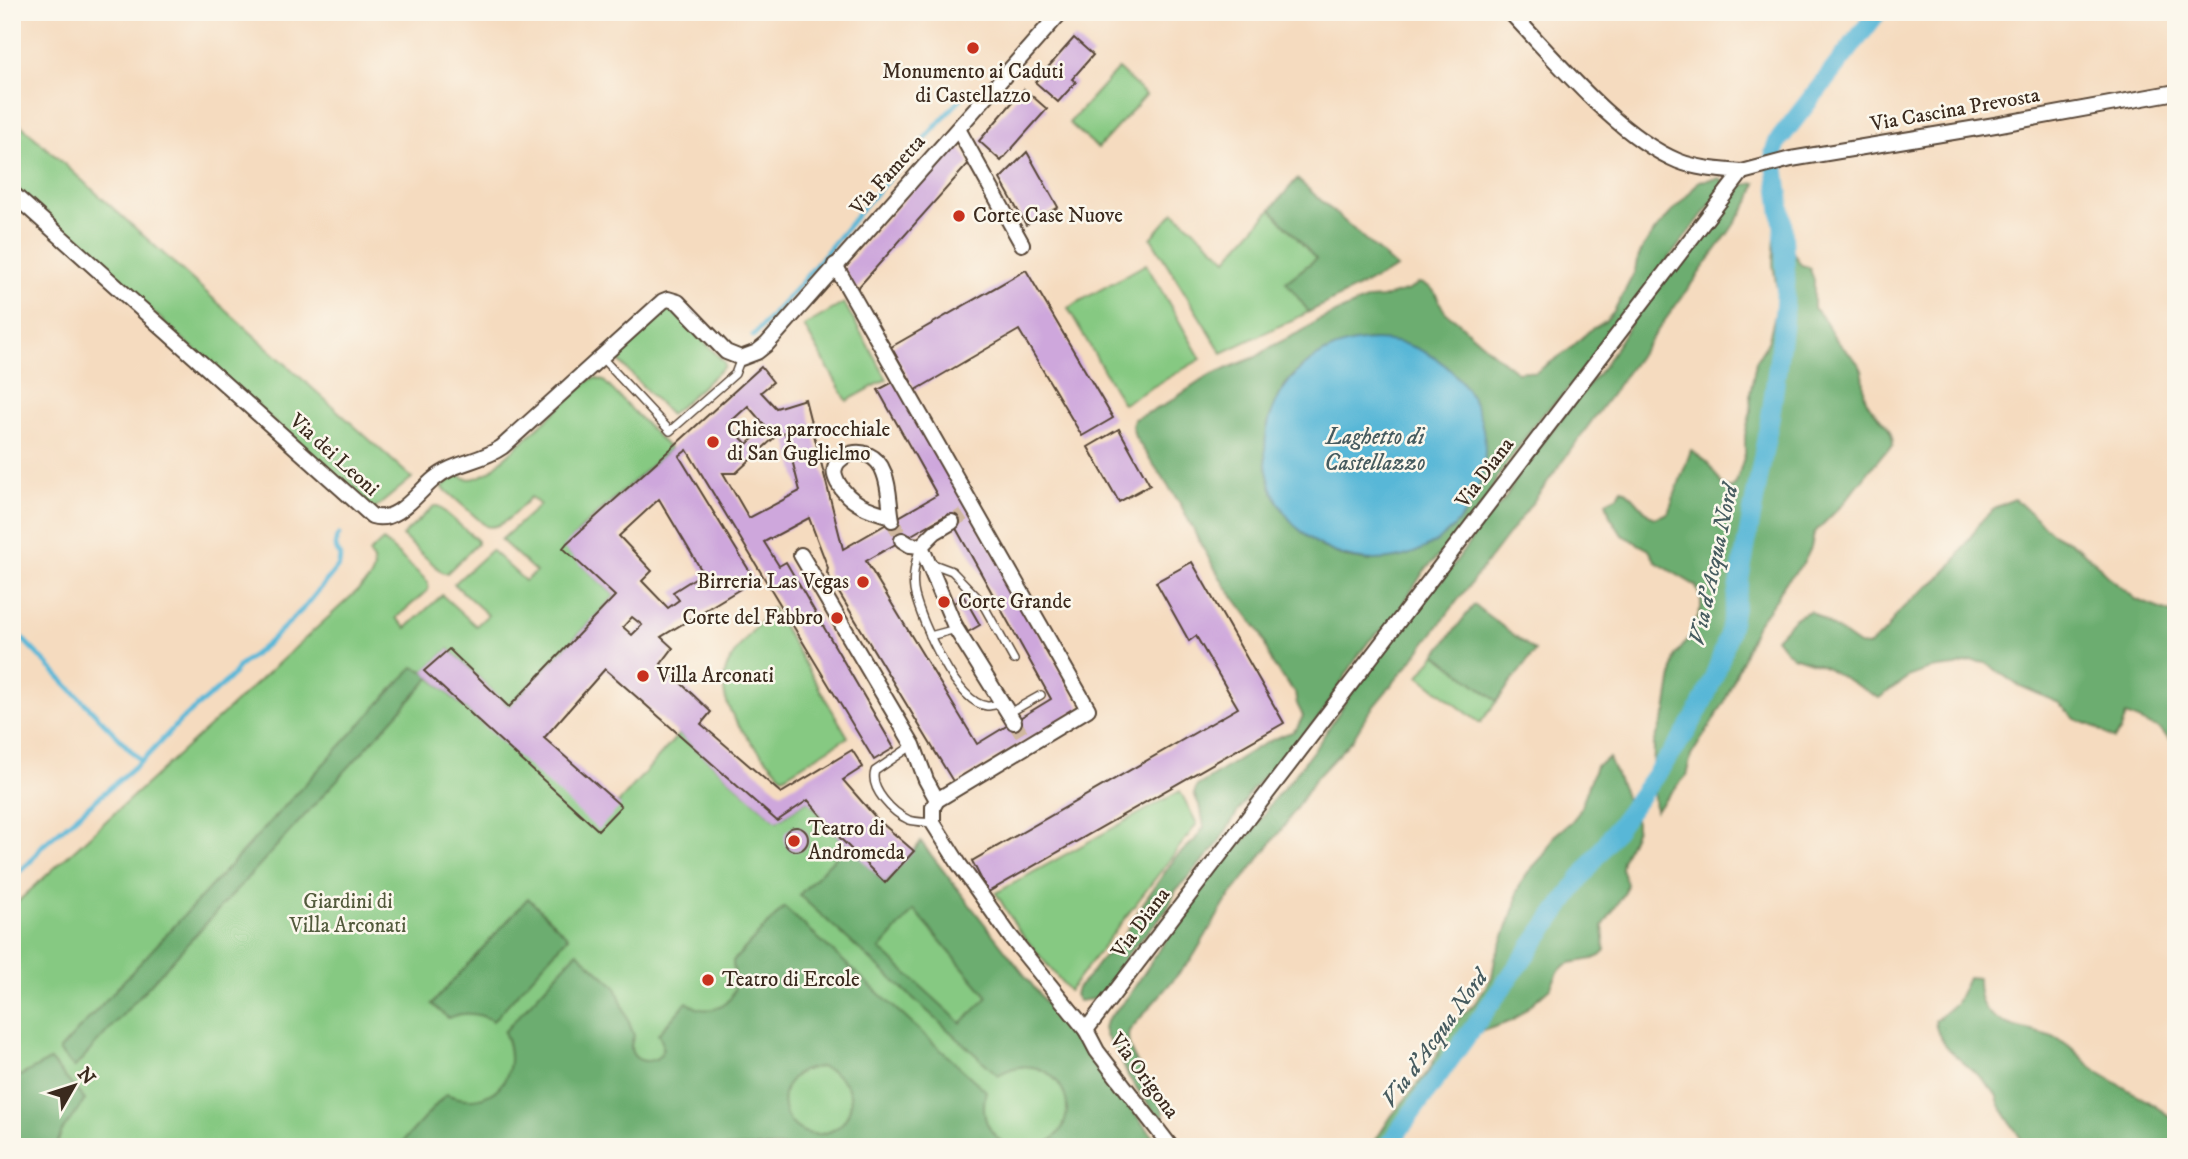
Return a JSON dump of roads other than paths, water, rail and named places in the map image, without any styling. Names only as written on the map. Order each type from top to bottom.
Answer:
[{"type":"street","name":"Via Fametta","points":[[741,358],[757,352],[767,344],[1061,12]]},
{"type":"street","points":[[1510,12],[1632,135],[1680,162],[1713,170],[1742,172]]},
{"type":"street","name":"Via Cascina Prevosta","points":[[1742,172],[1791,159],[2176,92]]},
{"type":"street","points":[[958,130],[1022,244]]},
{"type":"street","name":"Via Diana","points":[[1086,1031],[1742,172]]},
{"type":"street","name":"Via dei Leoni","points":[[12,192],[279,434],[372,516],[378,518],[393,514],[447,470],[494,453],[663,301],[668,299],[678,302],[726,352],[741,358]]},
{"type":"street","points":[[835,265],[1088,709],[1026,743],[937,800],[933,807],[933,823]]},
{"type":"street","points":[[860,453],[873,457],[884,472],[892,518],[871,511],[847,496],[835,478],[835,468],[839,460],[849,454],[860,453]]},
{"type":"street","points":[[902,540],[909,545],[920,546],[935,532],[952,522]]},
{"type":"street","points":[[920,546],[956,629],[1009,712]]},
{"type":"street","points":[[801,555],[913,745],[937,800]]},
{"type":"street","name":"Via Origona","points":[[933,823],[1010,936],[1086,1031],[1097,1051],[1171,1147]]},
{"type":"lane","points":[[601,357],[670,431],[734,374],[741,358]]},
{"type":"lane","points":[[920,546],[913,579],[915,595],[930,636],[951,675],[967,695],[986,706],[1009,712],[1041,695]]},
{"type":"lane","points":[[928,562],[952,571],[981,601],[1014,660]]},
{"type":"lane","points":[[930,636],[956,629]]},
{"type":"lane","points":[[913,745],[875,771],[873,778],[880,797],[908,819],[933,823]]},
{"type":"water","name":"Laghetto di Castellazzo","points":[[1364,340],[1386,340],[1417,348],[1436,358],[1453,372],[1467,389],[1477,408],[1485,450],[1477,492],[1467,511],[1453,528],[1436,542],[1417,552],[1386,560],[1364,560],[1323,547],[1305,535],[1290,520],[1273,492],[1265,461],[1265,439],[1278,398],[1290,380],[1305,365],[1333,348]]},
{"type":"waterway","name":"Via d'Acqua Nord","points":[[1387,1147],[1685,734],[1713,679],[1732,620],[1771,413],[1783,326],[1786,281],[1774,152],[1778,141],[1878,12]]},
{"type":"waterway","points":[[753,336],[964,95]]},
{"type":"waterway","points":[[12,878],[30,862],[42,846],[145,758],[181,720],[306,606],[339,565],[340,556],[335,546],[339,535]]},
{"type":"waterway","points":[[12,628],[141,761]]},
{"type":"tunnel","points":[[952,522],[970,510]]},
{"type":"tunnel","points":[[892,520],[902,540]]},
{"type":"tunnel","points":[[1014,722],[1025,740]]},
{"type":"place","name":"Monumento ai Caduti di Castellazzo","points":[[973,48]]},
{"type":"place","name":"Corte Case Nuove","points":[[959,216]]},
{"type":"place","name":"Chiesa parrocchiale di San Guglielmo","points":[[713,442]]},
{"type":"place","name":"Birreria Las Vegas","points":[[863,582]]},
{"type":"place","name":"Corte Grande","points":[[944,602]]},
{"type":"place","name":"Corte del Fabbro","points":[[837,618]]},
{"type":"place","name":"Villa Arconati","points":[[643,676]]},
{"type":"place","name":"Teatro di Andromeda","points":[[794,841]]},
{"type":"place","name":"Teatro di Ercole","points":[[708,980]]},
{"type":"park label","name":"Giardini di Villa Arconati","points":[[348,914]]}]
